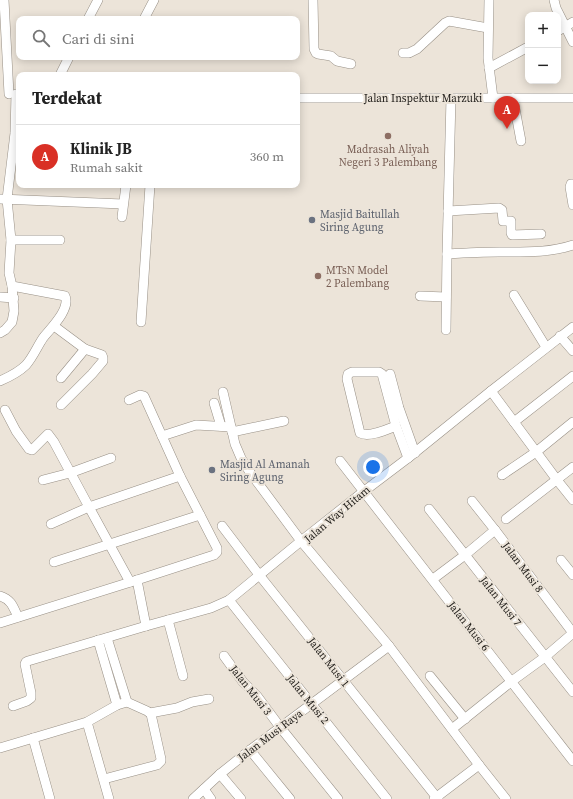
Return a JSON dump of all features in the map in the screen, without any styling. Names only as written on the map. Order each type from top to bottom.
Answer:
[{"type":"street","points":[[90,16],[98,0]]},
{"type":"street","points":[[146,16],[154,0]]},
{"type":"street","points":[[313,0],[315,51],[318,54],[331,56],[337,61],[351,64]]},
{"type":"street","points":[[489,0],[488,58],[493,98]]},
{"type":"street","points":[[554,0],[556,8],[573,42]]},
{"type":"street","points":[[2,4],[11,94],[16,126]]},
{"type":"street","points":[[403,53],[409,53],[417,49],[449,21],[488,28]]},
{"type":"street","points":[[489,68],[526,48]]},
{"type":"street","points":[[62,72],[68,60]]},
{"type":"street","name":"Jalan Inspektur Marzuki","points":[[300,98],[573,98]]},
{"type":"street","points":[[446,330],[451,98]]},
{"type":"street","points":[[513,98],[521,141]]},
{"type":"street","points":[[0,333],[12,322],[14,311],[14,298],[9,273],[11,240],[4,199],[15,172],[16,152]]},
{"type":"street","points":[[573,184],[571,184],[570,187],[573,205]]},
{"type":"street","points":[[122,218],[126,188]]},
{"type":"street","points":[[141,322],[150,188]]},
{"type":"street","points":[[4,199],[123,204]]},
{"type":"street","points":[[448,211],[499,208],[502,210],[503,221],[511,221],[512,235],[541,234]]},
{"type":"street","points":[[11,240],[60,240]]},
{"type":"street","points":[[447,254],[475,252],[538,252],[561,249],[573,245]]},
{"type":"street","points":[[0,381],[11,376],[26,365],[43,338],[54,326],[66,302],[65,296],[12,286]]},
{"type":"street","points":[[514,295],[546,347]]},
{"type":"street","points":[[420,296],[446,297]]},
{"type":"street","points":[[0,297],[14,298]]},
{"type":"street","points":[[54,326],[85,349],[102,354],[103,358],[103,361],[92,374],[61,405]]},
{"type":"street","name":"Jalan Way Hitam","points":[[506,799],[388,646],[301,541],[573,327]]},
{"type":"street","points":[[560,336],[573,351]]},
{"type":"street","points":[[61,378],[85,349]]},
{"type":"street","points":[[396,426],[382,432],[365,435],[360,433],[347,379],[348,374],[352,372],[379,372],[382,374],[396,426],[411,455]]},
{"type":"street","points":[[390,374],[411,455]]},
{"type":"street","points":[[514,422],[573,376]]},
{"type":"street","points":[[491,390],[573,500]]},
{"type":"street","points":[[13,706],[31,698],[25,664],[26,661],[211,608],[229,600],[301,541],[241,458],[234,444],[223,392]]},
{"type":"street","points":[[0,623],[214,555],[217,552],[217,548],[180,476],[144,396],[140,395],[129,400]]},
{"type":"street","points":[[214,403],[221,426]]},
{"type":"street","points":[[5,410],[16,431],[30,449],[32,450],[48,434],[54,442],[109,544],[134,581],[146,626]]},
{"type":"street","points":[[162,436],[196,425],[221,426],[231,430],[284,421]]},
{"type":"street","points":[[502,475],[536,452],[573,422]]},
{"type":"street","points":[[43,480],[70,473],[111,458]]},
{"type":"street","name":"Jalan Musi 6","points":[[340,461],[573,761]]},
{"type":"street","points":[[506,519],[573,467]]},
{"type":"street","points":[[50,524],[90,507],[180,476]]},
{"type":"street","name":"Jalan Musi 8","points":[[472,501],[573,633]]},
{"type":"street","name":"Jalan Musi 7","points":[[429,509],[573,692]]},
{"type":"street","points":[[54,562],[200,514]]},
{"type":"street","name":"Jalan Musi 1","points":[[222,526],[259,575],[436,798]]},
{"type":"street","points":[[432,579],[465,555],[495,530]]},
{"type":"street","points":[[561,560],[573,575]]},
{"type":"street","points":[[0,596],[11,602],[18,618]]},
{"type":"street","name":"Jalan Musi 2","points":[[229,600],[387,799]]},
{"type":"street","points":[[168,620],[183,676]]},
{"type":"street","points":[[452,729],[512,681],[545,657],[573,633]]},
{"type":"street","points":[[107,638],[127,702]]},
{"type":"street","points":[[98,640],[117,705]]},
{"type":"street","name":"Jalan Musi Raya","points":[[193,799],[220,774],[250,750],[388,646]]},
{"type":"street","name":"Jalan Musi 3","points":[[224,656],[243,682],[257,696],[338,799]]},
{"type":"street","points":[[109,678],[119,675]]},
{"type":"street","points":[[430,676],[465,719]]},
{"type":"street","points":[[0,748],[87,722],[117,705],[127,702],[150,713],[177,708],[192,702],[209,699]]},
{"type":"street","points":[[104,779],[157,765],[161,761],[162,757],[150,713]]},
{"type":"street","points":[[87,722],[109,799]]},
{"type":"street","points":[[34,738],[50,799]]},
{"type":"street","points":[[250,750],[290,799]]},
{"type":"street","points":[[436,798],[479,765]]},
{"type":"street","points":[[220,774],[241,799]]},
{"type":"street","points":[[204,789],[211,799]]},
{"type":"place","name":"Klinik JB","points":[[507,129]]},
{"type":"place","name":"Madrasah Aliyah Negeri 3 Palembang","points":[[388,136]]},
{"type":"place","name":"Masjid Baitullah Siring Agung","points":[[312,220]]},
{"type":"place","name":"MTsN Model 2 Palembang","points":[[318,276]]},
{"type":"place","name":"Masjid Al Amanah Siring Agung","points":[[212,470]]}]
